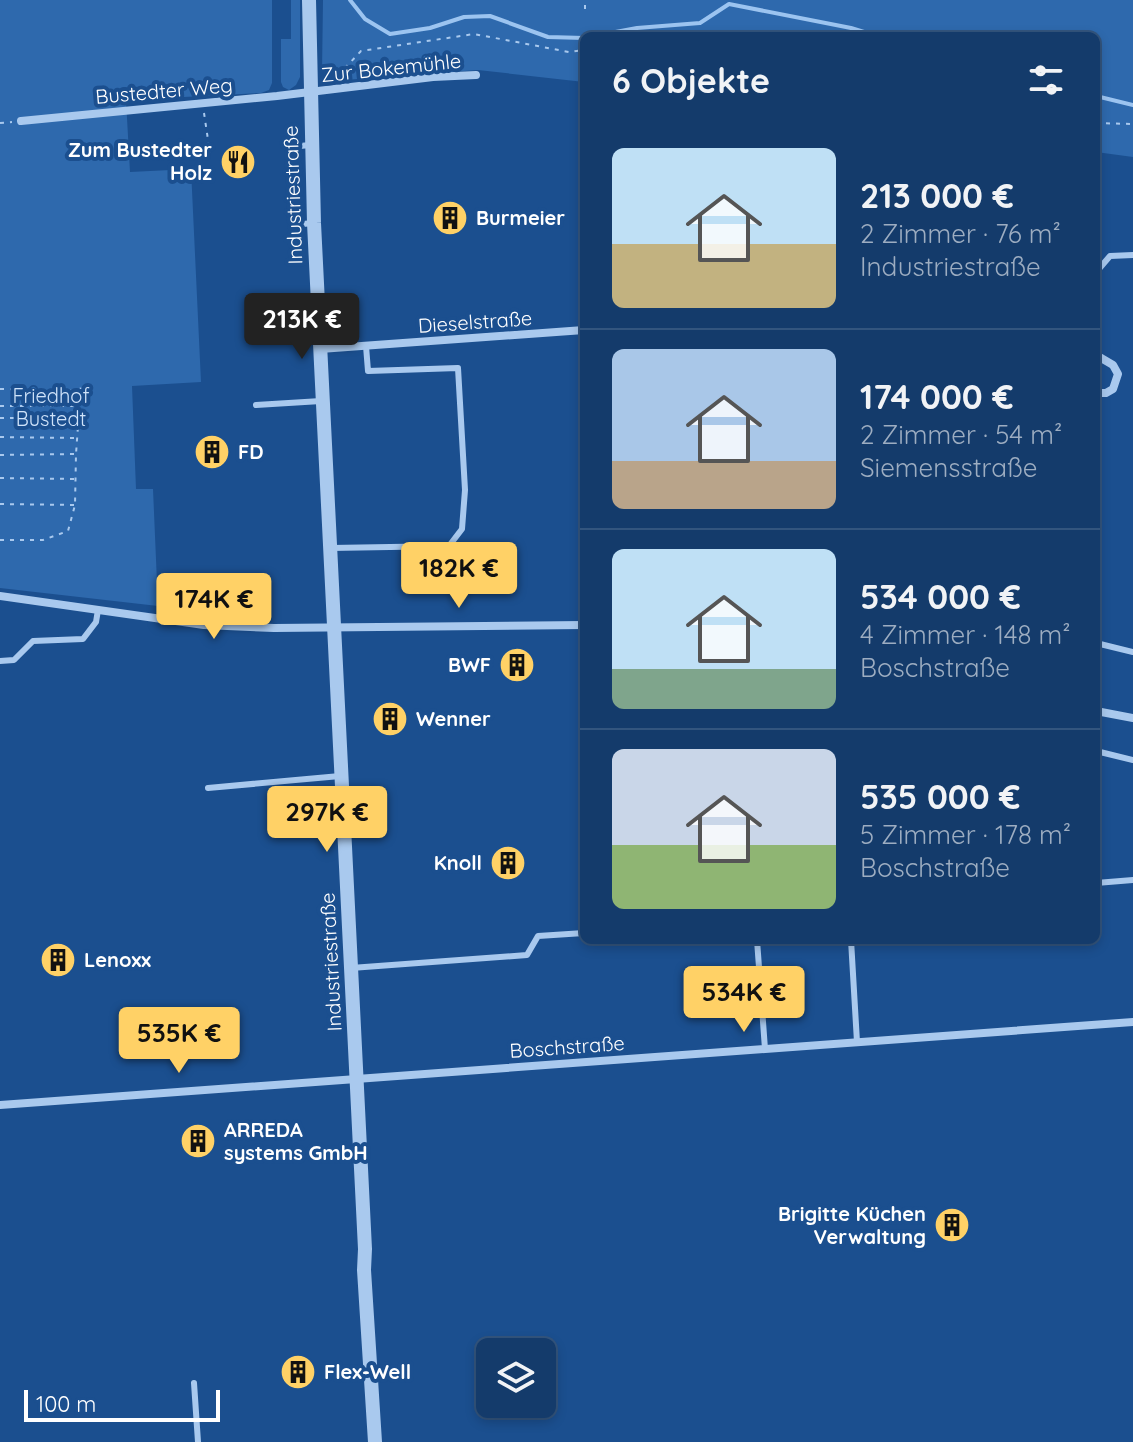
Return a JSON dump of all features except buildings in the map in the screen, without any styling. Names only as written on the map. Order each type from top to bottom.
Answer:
[{"type":"street","name":"Industriestraße","points":[[309,0],[314,223],[375,1442]]},
{"type":"street","name":"Zur Bokemühle","points":[[309,86],[476,75]]},
{"type":"street","name":"Bustedter Weg","points":[[21,121],[202,104],[309,86]]},
{"type":"street","name":"Dieselstraße","points":[[320,349],[580,330]]},
{"type":"street","points":[[1100,357],[1113,365],[1118,380],[1109,391],[1100,392]]},
{"type":"street","points":[[0,596],[204,625],[274,628],[580,625]]},
{"type":"street","points":[[1100,712],[1133,718]]},
{"type":"street","name":"Boschstraße","points":[[2,1105],[1133,1022]]},
{"type":"lane","points":[[287,147],[311,145]]},
{"type":"lane","points":[[291,225],[314,223]]},
{"type":"lane","points":[[1100,268],[1110,256],[1133,255]]},
{"type":"lane","points":[[331,548],[449,546],[462,529],[465,490],[458,368],[368,371],[366,346]]},
{"type":"lane","points":[[256,405],[323,400]]},
{"type":"lane","points":[[0,661],[14,660],[33,641],[83,639],[96,622],[97,610]]},
{"type":"lane","points":[[1100,644],[1133,652]]},
{"type":"lane","points":[[1100,752],[1133,760]]},
{"type":"lane","points":[[208,788],[342,776]]},
{"type":"lane","points":[[1100,883],[1133,880]]},
{"type":"lane","points":[[351,968],[527,955],[538,936],[580,933]]},
{"type":"lane","points":[[757,944],[765,1049]]},
{"type":"lane","points":[[851,944],[857,1042]]},
{"type":"lane","points":[[194,1383],[198,1442]]},
{"type":"path","points":[[585,0],[585,9]]},
{"type":"path","points":[[309,86],[343,73],[361,51],[474,34],[569,52],[580,51]]},
{"type":"path","points":[[202,104],[210,153]]},
{"type":"path","points":[[1100,123],[1133,124]]},
{"type":"path","points":[[0,540],[43,540],[68,531],[75,505],[81,384]]},
{"type":"path","points":[[0,389],[81,391]]},
{"type":"path","points":[[0,406],[80,406]]},
{"type":"path","points":[[0,418],[79,418]]},
{"type":"path","points":[[0,437],[77,438]]},
{"type":"path","points":[[0,455],[76,454]]},
{"type":"path","points":[[0,478],[75,479]]},
{"type":"path","points":[[0,504],[75,505]]},
{"type":"green space","name":"Friedhof Bustedt","points":[[0,0],[272,0],[272,83],[269,90],[261,93],[126,100],[130,172],[191,169],[201,382],[132,386],[136,489],[153,489],[158,606],[0,588]]},
{"type":"green space","points":[[291,0],[300,0],[300,77],[289,90],[281,82],[281,39],[291,39]]},
{"type":"green space","points":[[323,0],[1133,0],[1133,157],[1100,153],[1100,32],[580,32],[580,82],[478,70],[331,81],[330,72],[322,72]]},
{"type":"waterway","points":[[350,0],[365,19],[390,34],[430,28],[464,17],[490,16],[548,37],[580,38]]},
{"type":"waterway","points":[[616,32],[700,23],[729,4],[864,32]]},
{"type":"waterway","points":[[1100,97],[1133,105]]},
{"type":"place","name":"Zum Bustedter Holz","points":[[238,162]]},
{"type":"place","name":"Burmeier","points":[[450,218]]},
{"type":"place","name":"FD","points":[[212,452]]},
{"type":"place","name":"BWF","points":[[517,665]]},
{"type":"place","name":"Wenner","points":[[390,719]]},
{"type":"place","name":"Knoll","points":[[508,863]]},
{"type":"place","name":"Lenoxx","points":[[58,960]]},
{"type":"place","name":"ARREDA systems GmbH","points":[[198,1141]]},
{"type":"place","name":"Brigitte Küchen Verwaltung","points":[[952,1225]]},
{"type":"place","name":"Flex-Well","points":[[298,1372]]}]
